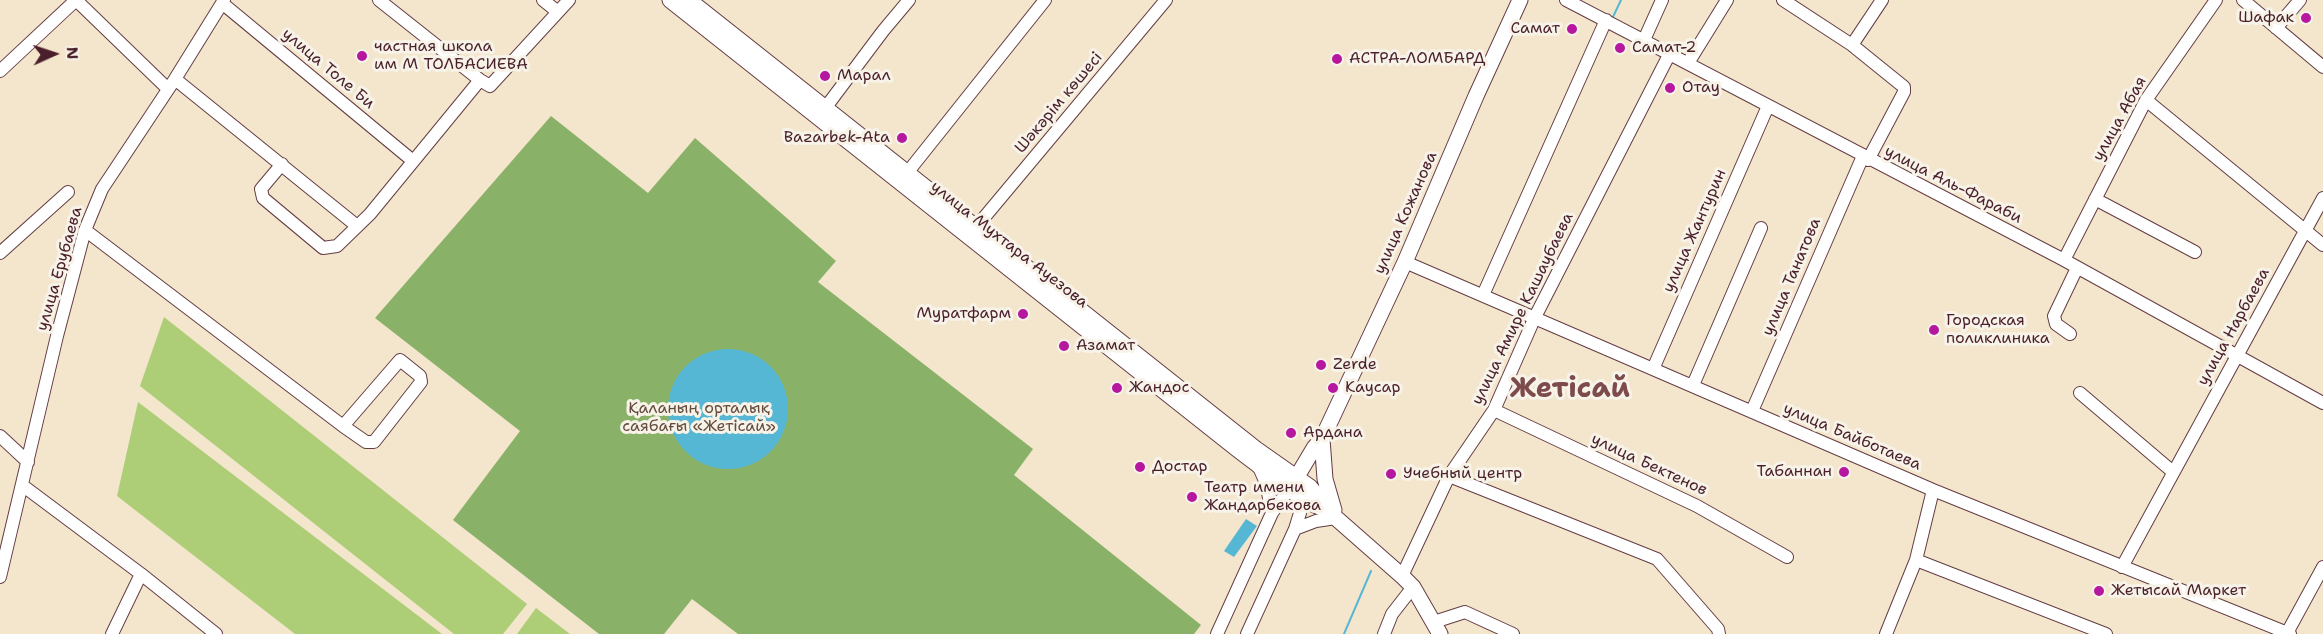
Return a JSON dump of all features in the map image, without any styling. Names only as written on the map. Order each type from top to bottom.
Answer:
[{"type":"main road","name":"улица Мухтара Ауезова","points":[[670,0],[904,177],[1334,515],[1413,587],[1437,628]]},
{"type":"main road","name":"улица Мухтара Ауезова","points":[[689,0],[821,113]]},
{"type":"main road","name":"улица Кожанова","points":[[1307,493],[1320,449],[1520,0]]},
{"type":"main road","name":"улица Мухтара Ауезова","points":[[904,177],[977,226],[1265,462]]},
{"type":"main road","name":"улица Кожанова","points":[[1293,482],[1320,449]]},
{"type":"main road","points":[[1265,462],[1291,460],[1320,449],[1334,515]]},
{"type":"street","points":[[0,71],[76,0],[172,84],[282,164],[357,226]]},
{"type":"street","points":[[380,0],[490,86],[569,0]]},
{"type":"street","points":[[543,0],[558,12]]},
{"type":"street","points":[[821,113],[909,0]]},
{"type":"street","points":[[904,177],[1045,0]]},
{"type":"street","name":"Шәкәрім көшесі","points":[[977,226],[1166,0]]},
{"type":"street","name":"улица Аль-Фараби","points":[[1566,0],[2064,260],[2323,403]]},
{"type":"street","points":[[1644,40],[1662,0]]},
{"type":"street","points":[[1688,63],[1727,0]]},
{"type":"street","points":[[1783,0],[1852,45],[1882,0]]},
{"type":"street","name":"улица Абая","points":[[2064,260],[2146,100],[2217,0]]},
{"type":"street","points":[[2243,0],[2323,67]]},
{"type":"street","points":[[2276,28],[2300,0]]},
{"type":"street","name":"улица Ерубаева","points":[[0,577],[57,336],[86,230],[102,189],[223,2]]},
{"type":"street","name":"улица Толе Би","points":[[223,2],[413,161]]},
{"type":"street","points":[[1483,296],[1606,20]]},
{"type":"street","name":"улица Танатова","points":[[1752,411],[1865,158],[1904,92],[1905,87],[1852,45]]},
{"type":"street","name":"улица Амире Кашаубаева","points":[[1402,576],[1449,476],[1494,410],[1535,318],[1669,55]]},
{"type":"street","points":[[282,164],[261,189],[262,198],[323,248],[335,247],[386,197],[480,80]]},
{"type":"street","points":[[2146,100],[2323,245]]},
{"type":"street","name":"улица Жантурин","points":[[1653,369],[1768,106]]},
{"type":"street","points":[[0,253],[68,192]]},
{"type":"street","name":"улица Нарбаева","points":[[2122,567],[2323,198]]},
{"type":"street","points":[[2095,199],[2195,252]]},
{"type":"street","points":[[1693,385],[1761,228]]},
{"type":"street","points":[[86,230],[343,426],[366,442],[374,442],[421,382],[420,376],[400,360],[343,426]]},
{"type":"street","name":"улица Байботаева","points":[[1405,262],[1933,490],[2289,633]]},
{"type":"street","points":[[2070,334],[2056,324],[2054,316],[2076,268]]},
{"type":"street","points":[[2080,393],[2173,472]]},
{"type":"street","name":"улица Бектенов","points":[[1494,410],[1697,506],[1787,557]]},
{"type":"street","points":[[0,437],[28,462]]},
{"type":"street","points":[[1265,462],[1266,483],[1272,513]]},
{"type":"street","points":[[1449,476],[1657,559],[1718,629],[1719,634]]},
{"type":"street","name":"улица Кожанова","points":[[1216,634],[1272,513],[1293,482]]},
{"type":"street","points":[[22,485],[141,574],[216,634]]},
{"type":"street","points":[[1886,634],[1916,560],[1933,490]]},
{"type":"street","name":"улица Кожанова","points":[[1247,634],[1295,529],[1307,493]]},
{"type":"street","points":[[1295,529],[1334,515]]},
{"type":"street","points":[[1916,560],[2106,634]]},
{"type":"street","points":[[2289,633],[2323,567]]},
{"type":"street","points":[[112,634],[141,574]]},
{"type":"street","points":[[1384,634],[1392,614],[1413,587]]},
{"type":"street","points":[[1437,628],[1465,612],[1513,634]]},
{"type":"green space","name":"Қаланың орталық саябағы «Жетісай»","points":[[551,116],[648,193],[695,138],[836,261],[818,282],[1033,449],[1014,475],[1201,625],[1194,634],[738,634],[692,599],[664,634],[599,634],[453,520],[520,431],[375,318]]},
{"type":"green space","points":[[164,317],[527,604],[503,634],[454,634],[140,386]]},
{"type":"green space","points":[[138,402],[442,634],[295,634],[117,496]]},
{"type":"green space","points":[[536,608],[570,634],[517,634]]},
{"type":"water","points":[[728,349],[751,353],[771,366],[784,386],[788,409],[784,432],[771,452],[751,465],[728,469],[705,465],[685,452],[672,432],[668,409],[672,386],[685,366],[705,353]]},
{"type":"water","points":[[1246,519],[1257,526],[1234,557],[1224,551]]},
{"type":"waterway","points":[[1612,19],[1621,0]]},
{"type":"waterway","points":[[1344,634],[1371,571]]},
{"type":"place","name":"Шафак","points":[[2306,18]]},
{"type":"place","name":"Самат","points":[[1572,29]]},
{"type":"place","name":"Самат-2","points":[[1620,48]]},
{"type":"place","name":"частная школа им М ТОЛБАСИЕВА","points":[[362,56]]},
{"type":"place","name":"АСТРА-ЛОМБАРД","points":[[1337,59]]},
{"type":"place","name":"Марал","points":[[825,76]]},
{"type":"place","name":"Отау","points":[[1670,88]]},
{"type":"place","name":"Bazarbek-Ata","points":[[902,138]]},
{"type":"place","name":"Муратфарм","points":[[1023,314]]},
{"type":"place","name":"Городская поликлиника","points":[[1934,330]]},
{"type":"place","name":"Азамат","points":[[1064,346]]},
{"type":"place","name":"Zerde","points":[[1321,365]]},
{"type":"place","name":"Жандос","points":[[1117,388]]},
{"type":"place","name":"Каусар","points":[[1333,388]]},
{"type":"place","name":"Ардана","points":[[1291,433]]},
{"type":"place","name":"Достар","points":[[1140,467]]},
{"type":"place","name":"Табаннан","points":[[1844,472]]},
{"type":"place","name":"Учебный центр","points":[[1391,474]]},
{"type":"place","name":"Театр имени Жандарбекова","points":[[1192,497]]},
{"type":"place","name":"Жетысай Маркет","points":[[2099,591]]},
{"type":"district","name":"Жетісай","points":[[1570,390]]}]
